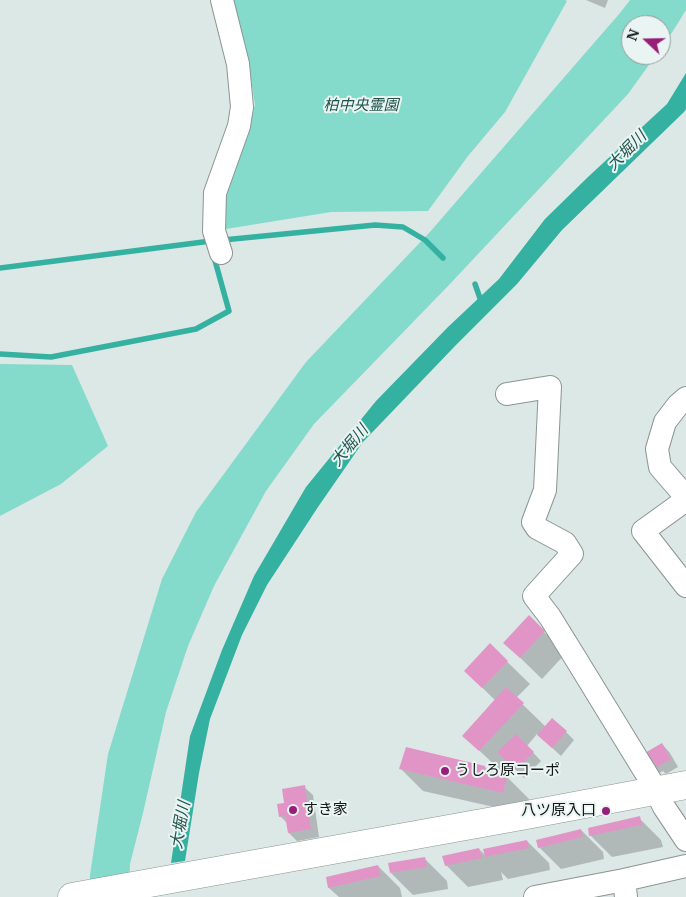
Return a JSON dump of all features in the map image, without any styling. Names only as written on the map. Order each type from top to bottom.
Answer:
[{"type":"street","points":[[221,253],[214,231],[215,193],[239,126],[242,106],[238,64],[222,0]]},
{"type":"street","points":[[507,394],[550,387],[545,490],[533,522],[537,528],[565,543],[572,554],[534,596],[555,625],[686,840]]},
{"type":"street","points":[[686,398],[665,422],[657,449],[660,467],[686,498],[643,531],[686,586]]},
{"type":"street","points":[[72,897],[686,785]]},
{"type":"street","points":[[535,897],[625,888],[686,866]]},
{"type":"green space","name":"柏中央霊園","points":[[231,0],[567,1],[505,112],[468,156],[428,211],[331,212],[226,229],[226,192],[255,105],[248,61]]},
{"type":"green space","points":[[630,0],[686,0],[686,10],[671,34],[671,15],[621,15],[621,65],[649,65],[628,94],[449,285],[314,424],[266,491],[214,586],[188,646],[166,712],[130,864],[129,897],[89,897],[90,875],[108,754],[162,579],[196,512],[306,362],[429,233]]},
{"type":"green space","points":[[0,364],[72,365],[108,446],[61,484],[0,516]]},
{"type":"water","name":"大堀川","points":[[686,73],[686,109],[684,112],[562,230],[517,284],[363,442],[267,585],[242,635],[210,719],[185,861],[171,863],[190,736],[222,650],[254,576],[306,487],[376,401],[448,327],[499,279],[545,219],[667,104]]},
{"type":"building","points":[[529,615],[545,631],[520,658],[503,643]]},
{"type":"building","points":[[490,643],[508,661],[482,688],[464,671]]},
{"type":"building","points":[[506,687],[524,703],[479,751],[462,736]]},
{"type":"building","points":[[552,718],[567,731],[552,748],[537,735]]},
{"type":"building","points":[[516,734],[534,752],[515,770],[497,752]]},
{"type":"building","points":[[662,743],[671,759],[657,767],[655,763],[650,766],[643,754]]},
{"type":"building","name":"うしろ原コーポ","points":[[406,747],[485,766],[484,772],[507,776],[503,793],[399,769]]},
{"type":"building","name":"すき家","points":[[305,785],[311,829],[288,833],[285,816],[279,817],[277,804],[284,803],[282,789]]},
{"type":"building","points":[[640,816],[642,825],[589,836],[588,828]]},
{"type":"building","points":[[581,829],[583,837],[538,848],[536,840]]},
{"type":"building","points":[[527,840],[529,848],[485,857],[483,849]]},
{"type":"building","points":[[479,848],[482,858],[445,866],[442,856]]},
{"type":"building","points":[[425,857],[427,867],[390,873],[388,863]]},
{"type":"building","points":[[378,865],[381,876],[328,888],[326,877]]},
{"type":"waterway","points":[[223,240],[375,225],[403,227],[425,240],[443,258]]},
{"type":"waterway","points":[[0,268],[211,241]]},
{"type":"waterway","points":[[0,354],[51,357],[196,329],[229,311],[214,257]]},
{"type":"waterway","points":[[475,284],[482,304]]},
{"type":"place","name":"うしろ原コーポ","points":[[445,771]]},
{"type":"place","name":"すき家","points":[[293,810]]},
{"type":"place","name":"八ツ原入口","points":[[606,811]]}]
